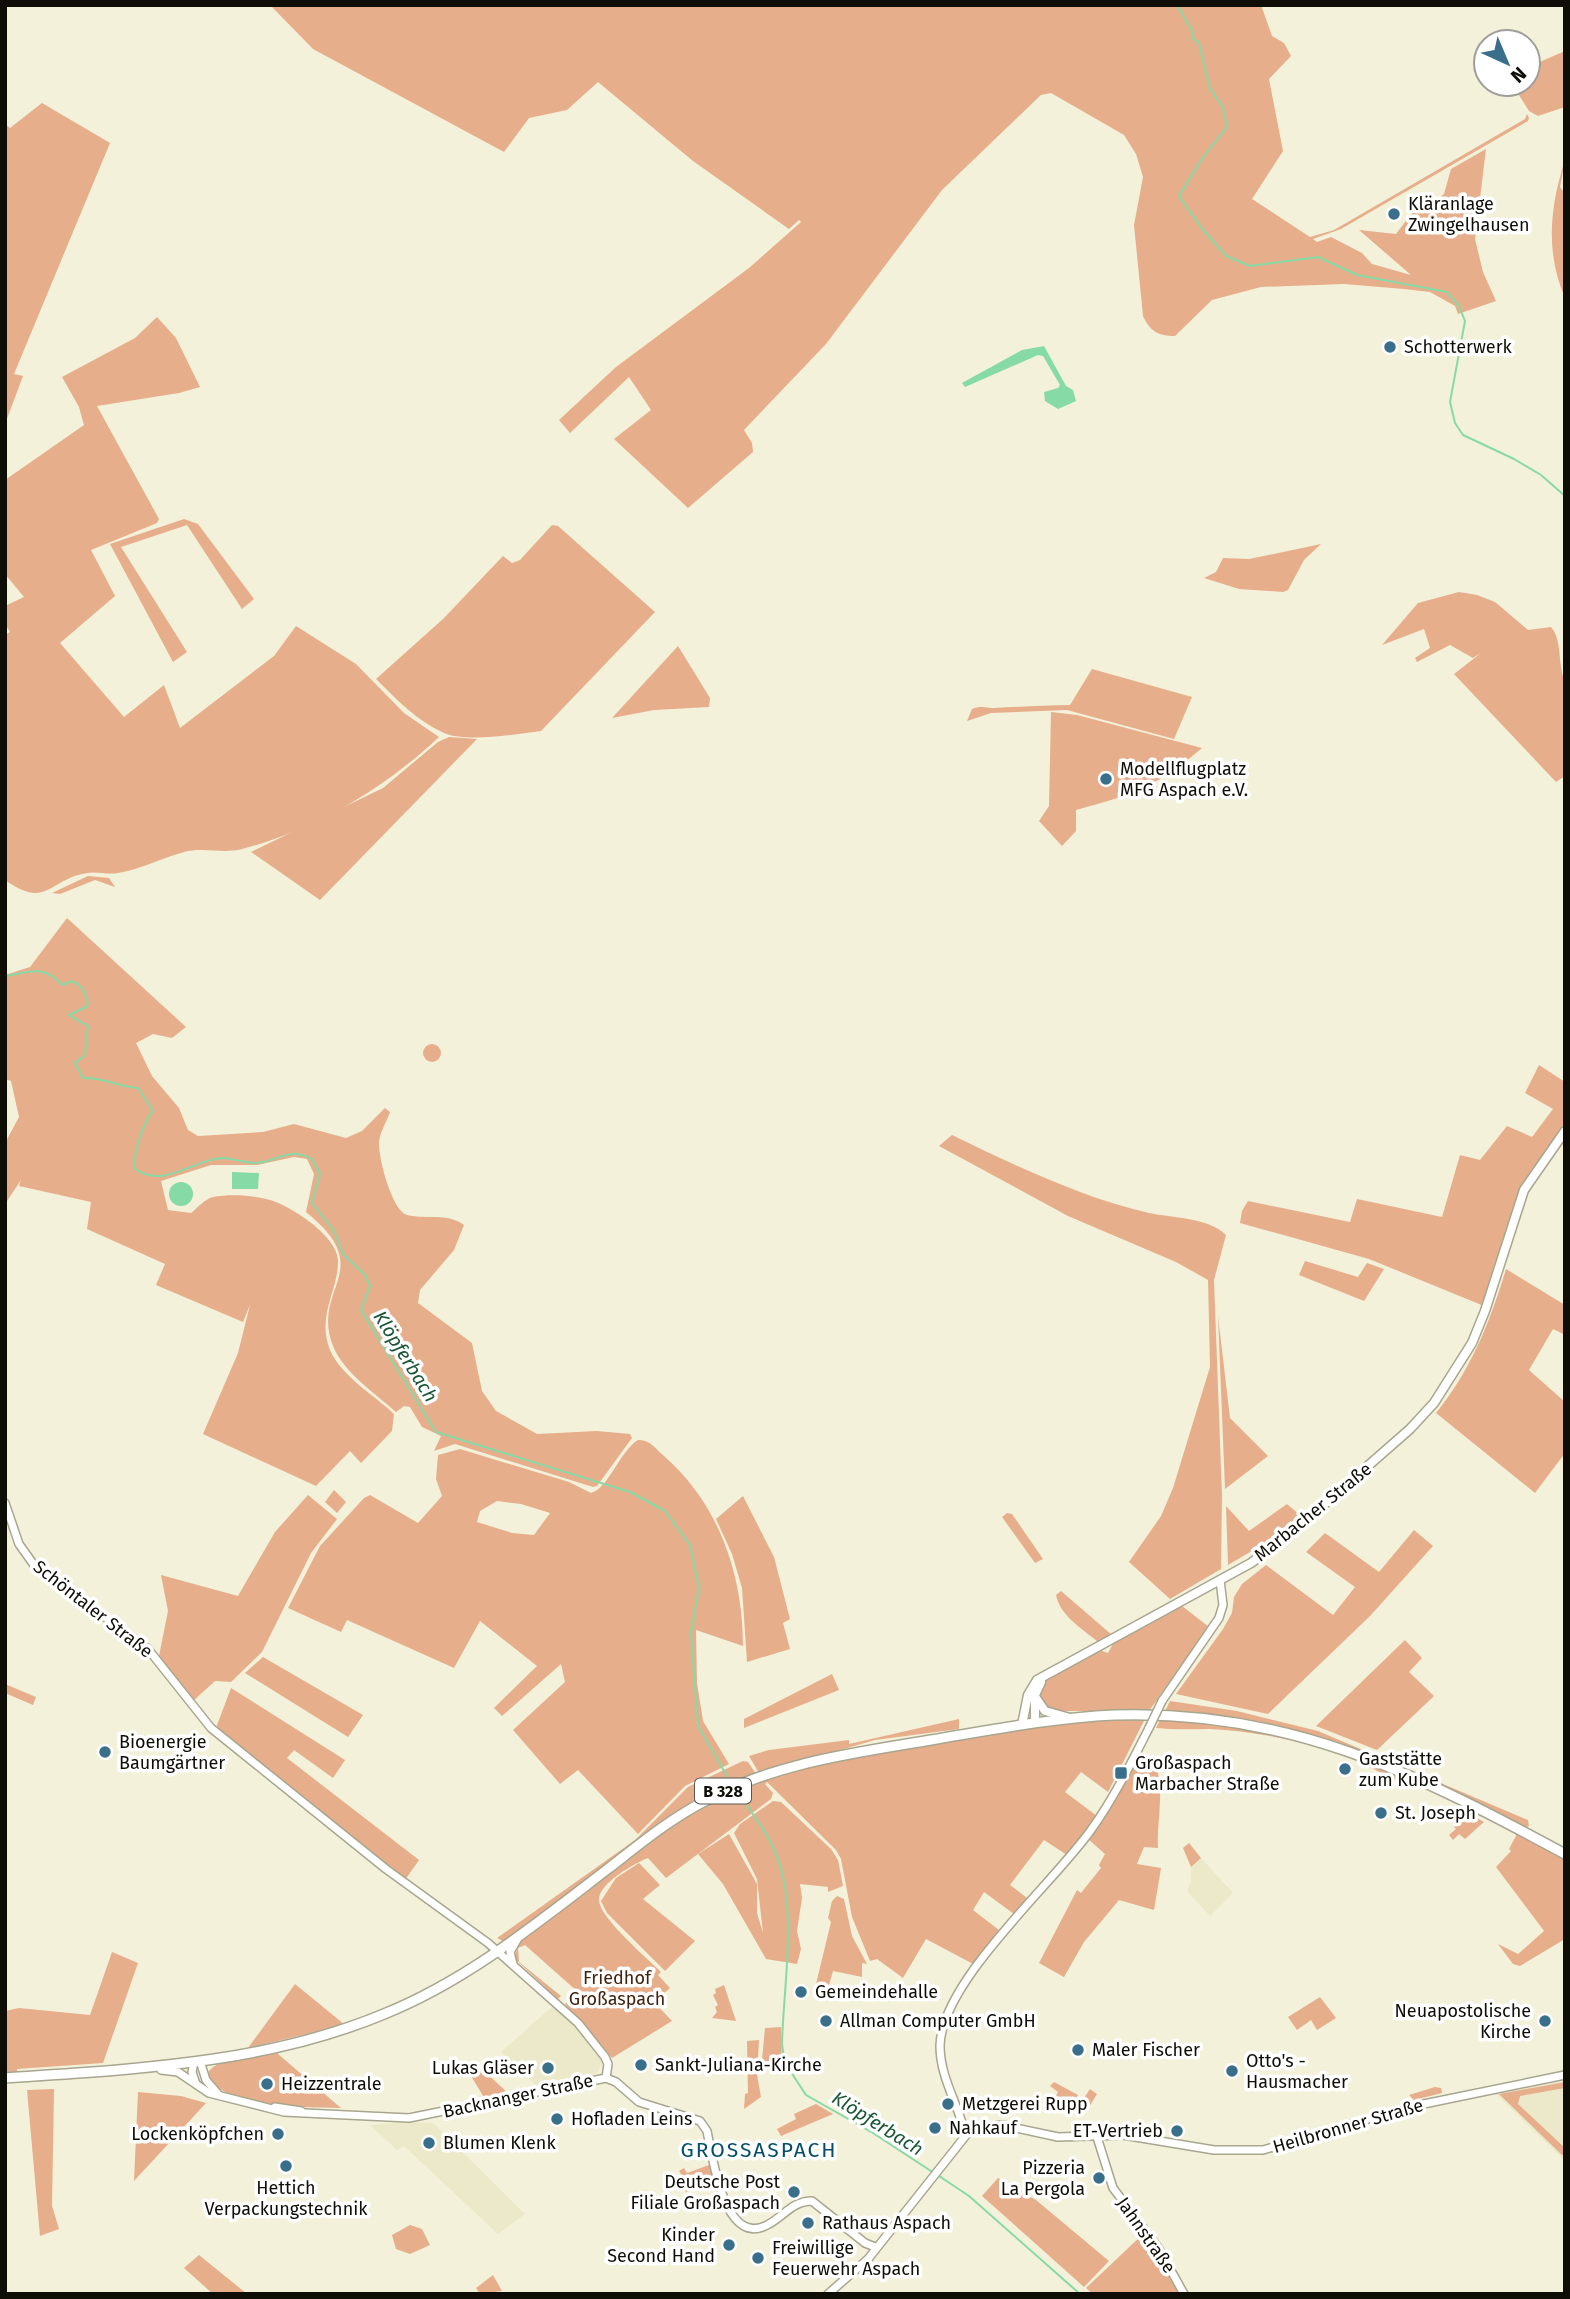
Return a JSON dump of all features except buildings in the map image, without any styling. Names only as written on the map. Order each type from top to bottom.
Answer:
[{"type":"main road","name":"Marbacher Straße","points":[[1049,1674],[1251,1563],[1289,1535],[1396,1443],[1434,1403],[1472,1343],[1524,1190],[1565,1132]]},
{"type":"main road","points":[[1035,1723],[1035,1695],[1049,1674]]},
{"type":"main road","points":[[1022,1725],[1031,1688],[1049,1674]]},
{"type":"main road","points":[[1035,1695],[1045,1711],[1070,1718]]},
{"type":"main road","name":"B 328","points":[[5,2078],[120,2070],[220,2058],[304,2042],[374,2019],[423,1997],[498,1952],[671,1822],[707,1799],[746,1781],[814,1761],[1035,1723],[1129,1715],[1207,1719],[1256,1725],[1320,1740],[1408,1774],[1565,1854]]},
{"type":"street","name":"Schöntaler Straße","points":[[5,1503],[19,1544],[34,1564],[132,1634],[159,1662],[211,1728],[386,1869],[498,1952]]},
{"type":"street","points":[[828,2294],[859,2268],[965,2133],[941,2059],[941,2038],[948,2014],[971,1975],[997,1940],[1090,1831],[1125,1775],[1162,1701],[1219,1618],[1223,1605],[1220,1580]]},
{"type":"street","points":[[515,1967],[510,1952],[521,1936]]},
{"type":"street","points":[[498,1952],[592,2038],[608,2064],[606,2078]]},
{"type":"street","points":[[203,2073],[206,2067],[220,2058]]},
{"type":"street","points":[[197,2061],[210,2087],[221,2097]]},
{"type":"street","points":[[196,2084],[192,2072],[197,2061]]},
{"type":"street","name":"Backnanger Straße","points":[[120,2070],[169,2069],[221,2097],[284,2112],[409,2118],[606,2078],[616,2082],[639,2102],[701,2121],[707,2131],[730,2214],[741,2227],[755,2230],[770,2224],[797,2204],[812,2202],[865,2243],[875,2247]]},
{"type":"street","name":"Heilbronner Straße","points":[[965,2133],[979,2127],[1002,2125],[1058,2137],[1123,2134],[1214,2150],[1263,2151],[1409,2107],[1565,2075]]},
{"type":"street","name":"Jahnstraße","points":[[1097,2137],[1113,2188],[1158,2249],[1184,2294]]},
{"type":"shaded area","points":[[1044,346],[1066,386],[1073,390],[1076,401],[1058,409],[1045,401],[1044,392],[1060,385],[1043,356],[1038,355],[965,387],[962,383],[1022,350]]},
{"type":"shaded area","points":[[232,1172],[259,1173],[258,1189],[232,1189]]},
{"type":"shaded area","points":[[181,1182],[189,1186],[193,1194],[189,1202],[181,1206],[173,1202],[169,1194],[173,1186]]},
{"type":"shaded area","points":[[1201,1858],[1233,1893],[1210,1916],[1187,1891],[1191,1881],[1191,1867]]},
{"type":"shaded area","points":[[553,2006],[576,2025],[601,2056],[602,2063],[598,2072],[591,2076],[539,2088],[501,2052]]},
{"type":"shaded area","points":[[1565,2081],[1565,2161],[1495,2093]]},
{"type":"shaded area","points":[[433,2123],[525,2214],[498,2234],[404,2146],[397,2150],[370,2125]]},
{"type":"green space","points":[[270,5],[1261,5],[1272,36],[1284,43],[1291,56],[1269,79],[1283,151],[1252,199],[1310,237],[1334,230],[1525,119],[1527,114],[1529,118],[1341,229],[1313,239],[1317,242],[1331,237],[1362,253],[1372,264],[1411,275],[1359,230],[1396,234],[1414,210],[1430,205],[1444,194],[1451,169],[1486,149],[1475,239],[1483,272],[1496,301],[1458,314],[1455,306],[1430,292],[1344,284],[1261,287],[1212,300],[1175,336],[1169,336],[1155,332],[1143,316],[1134,225],[1143,177],[1136,154],[1124,135],[1051,93],[1041,95],[942,190],[826,344],[744,430],[752,443],[753,452],[688,508],[614,439],[651,410],[629,377],[570,433],[559,420],[616,367],[749,268],[801,222],[799,220],[789,229],[693,161],[598,82],[567,110],[529,118],[504,152],[313,49]]},
{"type":"green space","points":[[1565,51],[1565,107],[1538,116],[1529,111],[1521,98],[1542,98],[1542,61]]},
{"type":"green space","points":[[42,103],[110,143],[14,374],[23,376],[5,424],[5,124],[10,128]]},
{"type":"green space","points":[[1565,160],[1560,187],[1565,194],[1565,298],[1554,264],[1552,229],[1556,194]]},
{"type":"green space","points":[[157,317],[176,338],[200,387],[97,406],[159,519],[157,523],[91,550],[115,596],[60,643],[124,717],[164,685],[180,728],[274,656],[296,626],[356,664],[404,713],[439,737],[372,790],[296,831],[242,849],[191,851],[127,871],[87,873],[74,876],[39,893],[30,892],[5,880],[5,635],[10,632],[5,624],[5,606],[24,597],[5,574],[5,480],[84,425],[79,407],[62,377],[135,338]]},
{"type":"green space","points":[[184,519],[198,524],[254,599],[242,609],[187,525],[121,547],[187,652],[173,662],[110,544]]},
{"type":"green space","points":[[552,525],[558,526],[655,612],[541,731],[466,737],[454,736],[434,728],[407,709],[376,679],[443,619],[503,556],[512,563],[520,560]]},
{"type":"green space","points":[[1321,544],[1304,560],[1288,590],[1283,592],[1239,589],[1204,578],[1216,572],[1223,558],[1249,559]]},
{"type":"green space","points":[[1459,592],[1495,602],[1528,630],[1551,627],[1555,633],[1565,682],[1565,776],[1556,782],[1454,674],[1481,653],[1473,658],[1450,645],[1417,662],[1415,658],[1430,648],[1424,629],[1382,645],[1418,603]]},
{"type":"green space","points":[[678,646],[710,698],[709,707],[654,710],[612,718]]},
{"type":"green space","points":[[1092,669],[1192,697],[1174,739],[1067,710],[991,713],[967,721],[972,709],[978,707],[1070,705]]},
{"type":"green space","name":"Modellflugplatz MFG Aspach e.V.","points":[[1051,712],[1077,715],[1202,748],[1172,772],[1144,788],[1076,810],[1076,831],[1062,846],[1039,821],[1049,806]]},
{"type":"green space","points":[[449,737],[477,739],[320,900],[251,852],[383,788],[438,742]]},
{"type":"green space","points":[[88,876],[109,878],[115,887],[95,880],[60,894],[52,893]]},
{"type":"green space","points":[[67,918],[186,1027],[172,1038],[153,1034],[136,1043],[152,1076],[179,1108],[188,1130],[198,1136],[263,1132],[294,1124],[346,1138],[362,1131],[385,1108],[390,1112],[381,1134],[379,1149],[383,1171],[396,1204],[407,1215],[444,1217],[464,1225],[454,1250],[420,1290],[418,1303],[472,1343],[482,1391],[496,1411],[537,1434],[597,1431],[630,1434],[632,1438],[597,1486],[455,1444],[434,1451],[441,1436],[422,1427],[410,1407],[404,1406],[396,1412],[352,1374],[333,1346],[328,1326],[329,1308],[341,1265],[338,1250],[327,1232],[306,1212],[314,1174],[307,1159],[294,1157],[257,1165],[211,1165],[161,1181],[168,1210],[191,1213],[213,1197],[253,1197],[275,1202],[298,1213],[320,1231],[329,1240],[338,1260],[325,1326],[330,1350],[350,1377],[394,1414],[392,1431],[361,1463],[350,1451],[316,1486],[203,1434],[238,1353],[250,1305],[243,1322],[156,1285],[165,1264],[87,1229],[91,1202],[19,1186],[21,1180],[5,1204],[5,1143],[19,1117],[11,1081],[5,1079],[5,975],[30,967]]},
{"type":"green space","points":[[428,1044],[436,1044],[441,1053],[439,1060],[428,1062],[423,1057],[423,1049]]},
{"type":"green space","points":[[1539,1065],[1565,1082],[1565,1122],[1522,1189],[1484,1306],[1369,1259],[1240,1223],[1242,1211],[1248,1201],[1350,1222],[1357,1199],[1442,1217],[1460,1155],[1480,1160],[1507,1126],[1532,1137],[1553,1109],[1525,1093]]},
{"type":"green space","points":[[952,1135],[1074,1190],[1124,1207],[1200,1221],[1226,1235],[1214,1280],[1222,1496],[1221,1569],[1170,1599],[1129,1562],[1161,1516],[1173,1488],[1210,1367],[1208,1280],[1176,1262],[1068,1216],[939,1146]]},
{"type":"green space","points":[[1305,1261],[1358,1277],[1367,1263],[1384,1269],[1364,1301],[1299,1275]]},
{"type":"green space","points":[[1506,1269],[1565,1305],[1565,1335],[1553,1329],[1529,1370],[1565,1402],[1565,1453],[1535,1493],[1436,1413],[1459,1380],[1478,1345]]},
{"type":"green space","points":[[1218,1316],[1230,1418],[1268,1456],[1225,1489]]},
{"type":"green space","points":[[642,1440],[655,1448],[683,1475],[713,1518],[733,1567],[742,1619],[743,1646],[696,1630],[697,1683],[703,1721],[729,1764],[685,1786],[638,1834],[578,1770],[560,1784],[513,1730],[565,1682],[561,1664],[502,1716],[494,1708],[537,1666],[480,1621],[454,1668],[347,1620],[341,1632],[288,1608],[320,1546],[364,1498],[370,1495],[418,1523],[442,1496],[436,1479],[438,1455],[460,1449],[569,1482],[591,1493],[603,1485],[632,1445]],"holes":[[[497,1501],[521,1504],[550,1513],[534,1535],[512,1533],[477,1522],[480,1511]]]},
{"type":"green space","points":[[334,1490],[346,1502],[337,1513],[325,1502]]},
{"type":"green space","points":[[308,1495],[337,1519],[311,1553],[262,1652],[231,1682],[215,1681],[192,1702],[159,1656],[168,1611],[161,1575],[238,1596],[275,1532]]},
{"type":"green space","points":[[743,1496],[774,1557],[790,1619],[783,1623],[790,1649],[747,1662],[742,1588],[732,1554],[716,1519]]},
{"type":"green space","points":[[1287,1504],[1301,1516],[1267,1542],[1228,1565],[1226,1506],[1249,1531]]},
{"type":"green space","points":[[1007,1513],[1012,1514],[1043,1559],[1035,1563],[1002,1517]]},
{"type":"green space","points":[[1414,1530],[1433,1546],[1370,1616],[1268,1714],[1176,1694],[1223,1629],[1232,1613],[1234,1597],[1242,1584],[1266,1565],[1333,1615],[1355,1587],[1306,1552],[1325,1533],[1379,1572]]},
{"type":"green space","points":[[1061,1591],[1112,1635],[1098,1642],[1079,1627],[1058,1603],[1056,1595]]},
{"type":"green space","points":[[1182,1606],[1209,1627],[1149,1711],[1052,1711],[1041,1704],[1040,1694],[1044,1684],[1059,1670],[1099,1650],[1108,1653],[1114,1642]]},
{"type":"green space","points":[[1405,1640],[1422,1658],[1409,1672],[1434,1696],[1377,1750],[1316,1726]]},
{"type":"green space","points":[[263,1657],[363,1715],[348,1737],[245,1673]]},
{"type":"green space","points":[[832,1674],[839,1690],[744,1728],[744,1719]]},
{"type":"green space","points":[[5,1684],[36,1697],[33,1705],[5,1693]]},
{"type":"green space","points":[[231,1688],[345,1760],[333,1778],[294,1750],[287,1758],[419,1860],[405,1880],[219,1732],[217,1725]]},
{"type":"green space","points":[[1170,1701],[1237,1711],[1318,1731],[1528,1820],[1529,1826],[1525,1828],[1436,1784],[1352,1749],[1265,1724],[1165,1711]]},
{"type":"green space","points":[[1161,1718],[1244,1726],[1322,1744],[1399,1776],[1394,1781],[1389,1777],[1383,1779],[1383,1774],[1344,1756],[1277,1737],[1210,1729],[1156,1728]]},
{"type":"green space","points":[[959,1719],[959,1729],[875,1740],[759,1773],[749,1756],[769,1750],[849,1740],[849,1744]]},
{"type":"green space","name":"Friedhof Großaspach","points":[[1145,1719],[1108,1792],[1081,1772],[1065,1792],[1097,1816],[1067,1855],[1044,1840],[1010,1885],[1027,1898],[1014,1914],[984,1892],[973,1910],[999,1930],[975,1965],[926,1939],[903,1978],[877,1959],[870,1961],[852,1917],[841,1859],[836,1850],[767,1782],[765,1784],[773,1793],[771,1799],[666,1878],[648,1858],[610,1881],[600,1894],[599,1901],[608,1918],[661,1972],[658,1975],[670,1988],[654,2002],[672,2021],[612,2058],[565,2004],[578,1992],[525,1945],[518,1948],[519,1962],[561,1996],[558,1999],[514,1958],[520,1942],[529,1934],[647,1842],[697,1809],[747,1784],[798,1768],[850,1757],[1091,1721]]},
{"type":"green space","points":[[1150,1757],[1159,1776],[1160,1787],[1158,1848],[1144,1847],[1137,1864],[1161,1868],[1154,1910],[1119,1900],[1084,1942],[1064,1977],[1039,1963],[1077,1890],[1081,1893],[1101,1868],[1099,1865],[1105,1854],[1088,1839],[1137,1762]]},
{"type":"green space","points":[[743,1761],[748,1762],[756,1774],[684,1808],[505,1942],[497,1938],[635,1840],[688,1787]]},
{"type":"green space","points":[[773,1801],[781,1802],[831,1849],[838,1860],[843,1886],[828,1892],[828,1887],[800,1884],[802,1898],[797,1931],[801,1949],[797,1964],[766,1959],[723,1884],[698,1854],[729,1834],[757,1884],[757,1913],[763,1933],[757,1879],[734,1833],[740,1824]]},
{"type":"green space","points":[[1468,1813],[1484,1822],[1465,1839],[1459,1834],[1453,1840],[1449,1835]]},
{"type":"green space","points":[[1518,1832],[1565,1857],[1565,1939],[1520,1966],[1513,1964],[1498,1944],[1518,1954],[1544,1931],[1496,1867],[1511,1851],[1509,1849]]},
{"type":"green space","points":[[1189,1843],[1201,1858],[1191,1867],[1183,1848]]},
{"type":"green space","points":[[639,1863],[660,1885],[643,1899],[695,1941],[665,1971],[607,1913],[601,1901],[616,1878]]},
{"type":"green space","points":[[837,1896],[844,1899],[852,1936],[867,1964],[862,1963],[862,1977],[833,1971],[829,1985],[815,1988],[831,1922],[828,1918],[832,1901]]},
{"type":"green space","points":[[112,1952],[138,1963],[103,2063],[17,2069],[17,2072],[5,2073],[5,2011],[19,2008],[90,2015]]},
{"type":"green space","points":[[295,1984],[345,2025],[248,2048]]},
{"type":"green space","points":[[724,1985],[736,2021],[712,2018],[718,2005],[713,1995],[716,1993],[715,1989]]},
{"type":"green space","points":[[1320,1997],[1336,2018],[1317,2030],[1311,2020],[1297,2030],[1288,2017]]},
{"type":"green space","points":[[781,2027],[782,2068],[761,2070],[765,2028]]},
{"type":"green space","points":[[759,2040],[757,2075],[761,2097],[744,2109],[745,2094],[748,2093],[747,2041]]},
{"type":"green space","points":[[276,2052],[341,2108],[287,2107],[250,2102],[219,2088],[207,2076],[210,2070],[226,2061]]},
{"type":"green space","points":[[482,2069],[509,2094],[485,2099],[471,2076]]},
{"type":"green space","points":[[1054,2082],[1078,2095],[1077,2098],[1082,2101],[1090,2089],[1097,2094],[1086,2112],[1055,2098],[1058,2092],[1050,2086]]},
{"type":"green space","points":[[1565,2082],[1565,2088],[1520,2096],[1518,2104],[1565,2148],[1565,2154],[1562,2155],[1499,2094]]},
{"type":"green space","points":[[1435,2087],[1441,2088],[1442,2093],[1414,2100],[1409,2095]]},
{"type":"green space","points":[[54,2089],[52,2206],[59,2229],[40,2236],[27,2090]]},
{"type":"green space","points":[[138,2092],[181,2096],[206,2103],[134,2181]]},
{"type":"green space","points":[[816,2104],[833,2114],[781,2136],[777,2129],[796,2119],[794,2114]]},
{"type":"green space","points":[[709,2165],[715,2183],[686,2192],[677,2176],[681,2174],[679,2171],[684,2168],[687,2173]]},
{"type":"green space","points":[[998,2178],[1036,2200],[1109,2261],[1084,2287],[982,2196]]},
{"type":"green space","points":[[410,2225],[422,2229],[430,2245],[410,2254],[396,2249],[392,2235]]},
{"type":"green space","points":[[1142,2235],[1181,2294],[1093,2294],[1086,2288]]},
{"type":"green space","points":[[199,2255],[247,2294],[213,2294],[184,2268]]},
{"type":"green space","points":[[493,2275],[502,2291],[480,2294],[476,2288]]},
{"type":"waterway","points":[[1177,5],[1192,31],[1192,38],[1199,43],[1210,89],[1223,107],[1227,127],[1203,157],[1179,196],[1203,230],[1226,256],[1250,266],[1318,257],[1357,275],[1447,292],[1459,306],[1465,321],[1450,402],[1455,423],[1463,435],[1541,475],[1565,496]]},
{"type":"waterway","name":"Klöpferbach","points":[[5,976],[36,971],[48,974],[63,985],[72,981],[83,989],[88,1003],[86,1007],[69,1015],[88,1026],[85,1055],[75,1063],[83,1078],[138,1088],[153,1111],[140,1138],[135,1155],[135,1169],[157,1176],[222,1158],[255,1163],[296,1154],[312,1159],[320,1174],[312,1203],[334,1231],[343,1254],[365,1275],[370,1286],[361,1310],[436,1432],[630,1492],[665,1511],[690,1545],[699,1588],[691,1633],[698,1726],[727,1776]]},
{"type":"waterway","name":"Klöpferbach","points":[[741,1797],[770,1841],[783,1878],[787,1901],[788,1950],[782,2045],[785,2063],[806,2095],[873,2133],[934,2173]]},
{"type":"waterway","name":"Klöpferbach","points":[[939,2176],[969,2196],[1080,2294]]},
{"type":"place","name":"Kläranlage Zwingelhausen","points":[[1394,214]]},
{"type":"place","name":"Schotterwerk","points":[[1390,347]]},
{"type":"place","name":"Modellflugplatz MFG Aspach e.V.","points":[[1106,779]]},
{"type":"place","name":"Bioenergie Baumgärtner","points":[[105,1752]]},
{"type":"place","name":"Gaststätte zum Kube","points":[[1345,1769]]},
{"type":"place","name":"Großaspach Marbacher Straße","points":[[1121,1773]]},
{"type":"place","name":"St. Joseph","points":[[1381,1813]]},
{"type":"place","name":"Gemeindehalle","points":[[801,1992]]},
{"type":"place","name":"Allman Computer GmbH","points":[[826,2021]]},
{"type":"place","name":"Neuapostolische Kirche","points":[[1545,2021]]},
{"type":"place","name":"Maler Fischer","points":[[1078,2050]]},
{"type":"place","name":"Sankt-Juliana-Kirche","points":[[641,2065]]},
{"type":"place","name":"Lukas Gläser","points":[[548,2068]]},
{"type":"place","name":"Otto's - Hausmacher","points":[[1232,2071]]},
{"type":"place","name":"Heizzentrale","points":[[267,2084]]},
{"type":"place","name":"Metzgerei Rupp","points":[[948,2104]]},
{"type":"place","name":"Hofladen Leins","points":[[557,2119]]},
{"type":"place","name":"Nahkauf","points":[[935,2128]]},
{"type":"place","name":"ET-Vertrieb","points":[[1177,2131]]},
{"type":"place","name":"Lockenköpfchen","points":[[278,2134]]},
{"type":"place","name":"Blumen Klenk","points":[[429,2143]]},
{"type":"place","name":"Hettich Verpackungstechnik","points":[[286,2166]]},
{"type":"place","name":"Pizzeria La Pergola","points":[[1099,2178]]},
{"type":"place","name":"Deutsche Post Filiale Großaspach","points":[[794,2192]]},
{"type":"place","name":"Rathaus Aspach","points":[[808,2223]]},
{"type":"place","name":"Kinder Second Hand","points":[[729,2245]]},
{"type":"place","name":"Freiwillige Feuerwehr Aspach","points":[[758,2258]]},
{"type":"district","name":"GROSSASPACH","points":[[759,2150]]}]
